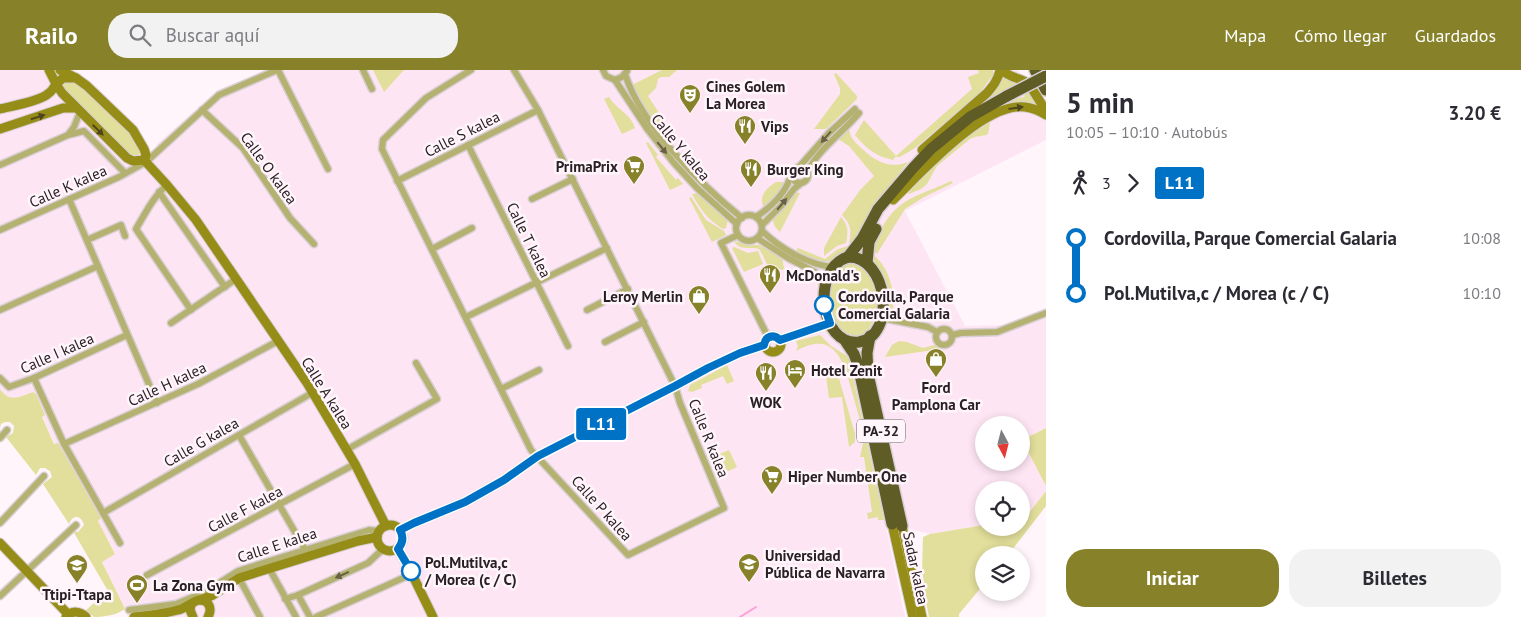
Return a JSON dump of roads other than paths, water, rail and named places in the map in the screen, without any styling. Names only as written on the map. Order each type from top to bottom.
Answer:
[{"type":"highway","points":[[1035,70],[1046,90]]},
{"type":"highway","points":[[878,209],[931,149],[970,117],[1046,76]]},
{"type":"highway","points":[[867,263],[869,242],[885,212],[902,186],[916,170],[951,136],[978,117],[1008,97],[1046,80]]},
{"type":"highway","points":[[870,336],[857,342],[846,342],[836,333],[830,323],[824,301],[824,287],[832,267],[837,262],[848,257],[862,239],[886,193],[922,150]]},
{"type":"highway","points":[[848,257],[853,257],[867,263],[878,278],[883,296],[882,318]]},
{"type":"highway","name":"PA-32","points":[[882,318],[870,336],[867,353],[868,374],[897,525]]},
{"type":"highway","name":"PA-32","points":[[846,342],[854,354],[858,365],[897,525]]},
{"type":"street","points":[[49,70],[62,93],[127,158],[133,161],[145,161],[219,95],[277,70],[328,169]]},
{"type":"street","points":[[60,70],[87,86],[133,130],[144,149],[145,161]]},
{"type":"street","points":[[363,70],[372,89]]},
{"type":"street","name":"Calle P kalea","points":[[471,70],[426,98],[383,140],[382,149],[532,450],[628,555],[724,508]]},
{"type":"street","name":"Calle R kalea","points":[[514,70],[538,110],[675,386],[680,403],[724,508]]},
{"type":"street","name":"Calle Y kalea","points":[[603,70],[606,76],[615,80],[648,130],[674,163],[697,188],[737,224]]},
{"type":"street","points":[[922,150],[987,93],[996,82],[1001,70],[1008,76],[1029,84],[1046,111]]},
{"type":"street","points":[[615,80],[622,77],[626,72]]},
{"type":"street","name":"Calle Y kalea","points":[[626,72],[629,85],[640,106],[664,139],[703,184],[742,218]]},
{"type":"street","points":[[0,109],[45,96],[63,78],[76,78]]},
{"type":"street","points":[[893,200],[919,173],[986,118],[1012,108],[1024,107],[1046,115]]},
{"type":"street","points":[[0,129],[64,108],[78,110]]},
{"type":"street","points":[[68,135],[74,127],[78,110]]},
{"type":"street","name":"Calle O kalea","points":[[202,110],[243,148],[290,218],[314,244]]},
{"type":"street","name":"Calle S kalea","points":[[398,181],[538,110]]},
{"type":"street","points":[[857,111],[811,164],[806,179],[794,189],[762,228],[757,238],[745,240],[738,235],[737,224],[742,218],[756,217],[776,200],[788,185],[795,168],[800,166],[829,133],[857,111]]},
{"type":"street","points":[[0,165],[68,135],[84,130],[125,173]]},
{"type":"street","name":"Calle T kalea","points":[[468,145],[568,346]]},
{"type":"street","name":"Calle K kalea","points":[[0,230],[125,173],[145,161]]},
{"type":"street","name":"Calle A kalea","points":[[145,161],[196,220],[306,382],[354,464],[381,531]]},
{"type":"street","points":[[800,166],[806,169],[807,172]]},
{"type":"street","points":[[791,175],[794,181],[801,182]]},
{"type":"street","points":[[532,199],[573,179]]},
{"type":"street","points":[[167,185],[159,192],[136,229],[191,310]]},
{"type":"street","points":[[159,192],[225,286]]},
{"type":"street","points":[[69,199],[158,403]]},
{"type":"street","points":[[756,217],[769,238],[799,257],[819,265],[832,267]]},
{"type":"street","points":[[87,240],[121,225],[125,236]]},
{"type":"street","points":[[432,249],[472,228]]},
{"type":"street","points":[[738,235],[721,243],[766,341],[767,350],[774,353],[780,348],[780,340]]},
{"type":"street","points":[[757,238],[788,258],[815,272],[824,287]]},
{"type":"street","points":[[466,317],[607,248]]},
{"type":"street","points":[[0,310],[98,266]]},
{"type":"street","points":[[171,323],[236,279]]},
{"type":"street","points":[[587,310],[628,289]]},
{"type":"street","points":[[952,335],[997,332],[1046,313]]},
{"type":"street","points":[[882,318],[928,327],[937,332],[946,330],[952,335]]},
{"type":"street","points":[[605,342],[644,322]]},
{"type":"street","points":[[780,340],[830,323]]},
{"type":"street","points":[[937,332],[936,340],[942,345],[950,343],[952,335]]},
{"type":"street","name":"Calle I kalea","points":[[0,378],[9,387],[34,378],[127,335]]},
{"type":"street","points":[[400,530],[465,502],[504,480],[538,456],[708,368],[774,336],[780,340]]},
{"type":"street","name":"Calle H kalea","points":[[64,444],[198,384],[278,341]]},
{"type":"street","points":[[346,450],[437,399],[416,363]]},
{"type":"street","points":[[501,389],[539,370]]},
{"type":"street","points":[[34,378],[64,444],[120,543]]},
{"type":"street","name":"Calle G kalea","points":[[103,513],[312,393]]},
{"type":"street","points":[[0,438],[7,430]]},
{"type":"street","points":[[239,435],[307,553]]},
{"type":"street","name":"Calle F kalea","points":[[147,575],[281,505],[354,464]]},
{"type":"street","points":[[0,523],[44,476]]},
{"type":"street","points":[[0,596],[76,525]]},
{"type":"street","name":"Sadar kalea","points":[[897,525],[913,617]]},
{"type":"street","name":"Sadar kalea","points":[[897,525],[922,617]]},
{"type":"street","points":[[132,614],[180,610],[192,612],[196,601],[213,595],[239,578],[307,553],[394,526],[400,530],[403,538],[398,549],[388,551],[379,546],[381,531]]},
{"type":"street","points":[[0,542],[28,570],[67,616],[78,612],[86,617]]},
{"type":"street","points":[[285,599],[368,563],[382,549]]},
{"type":"street","points":[[398,549],[433,617]]},
{"type":"street","name":"Calle E kalea","points":[[132,614],[176,604],[205,592],[238,571],[307,553]]},
{"type":"street","points":[[269,568],[296,617]]},
{"type":"street","points":[[316,617],[412,574]]},
{"type":"street","name":"Calle E kalea","points":[[239,578],[260,617]]},
{"type":"street","points":[[298,594],[310,617]]},
{"type":"street","points":[[211,612],[213,595]]},
{"type":"street","points":[[201,600],[206,602],[211,612]]},
{"type":"waterway","points":[[740,617],[756,607]]},
{"type":"place","name":"Cines Golem La Morea","points":[[690,114]]},
{"type":"place","name":"Vips","points":[[745,145]]},
{"type":"place","name":"PrimaPrix","points":[[634,185]]},
{"type":"place","name":"Burger King","points":[[751,188]]},
{"type":"place","name":"McDonald's","points":[[770,294]]},
{"type":"place","name":"Cordovilla, Parque Comercial Galaria","points":[[824,305]]},
{"type":"place","name":"Leroy Merlin","points":[[699,315]]},
{"type":"place","name":"Ford Pamplona Car","points":[[936,378]]},
{"type":"place","name":"Hotel Zenit","points":[[795,389]]},
{"type":"place","name":"WOK","points":[[766,392]]},
{"type":"place","name":"Hiper Number One","points":[[772,495]]},
{"type":"place","name":"Pol.Mutilva,c / Morea (c / C)","points":[[411,571]]},
{"type":"place","name":"Universidad Pública de Navarra","points":[[749,583]]},
{"type":"place","name":"Ttipi-Ttapa","points":[[77,584]]},
{"type":"place","name":"La Zona Gym","points":[[137,604]]}]
